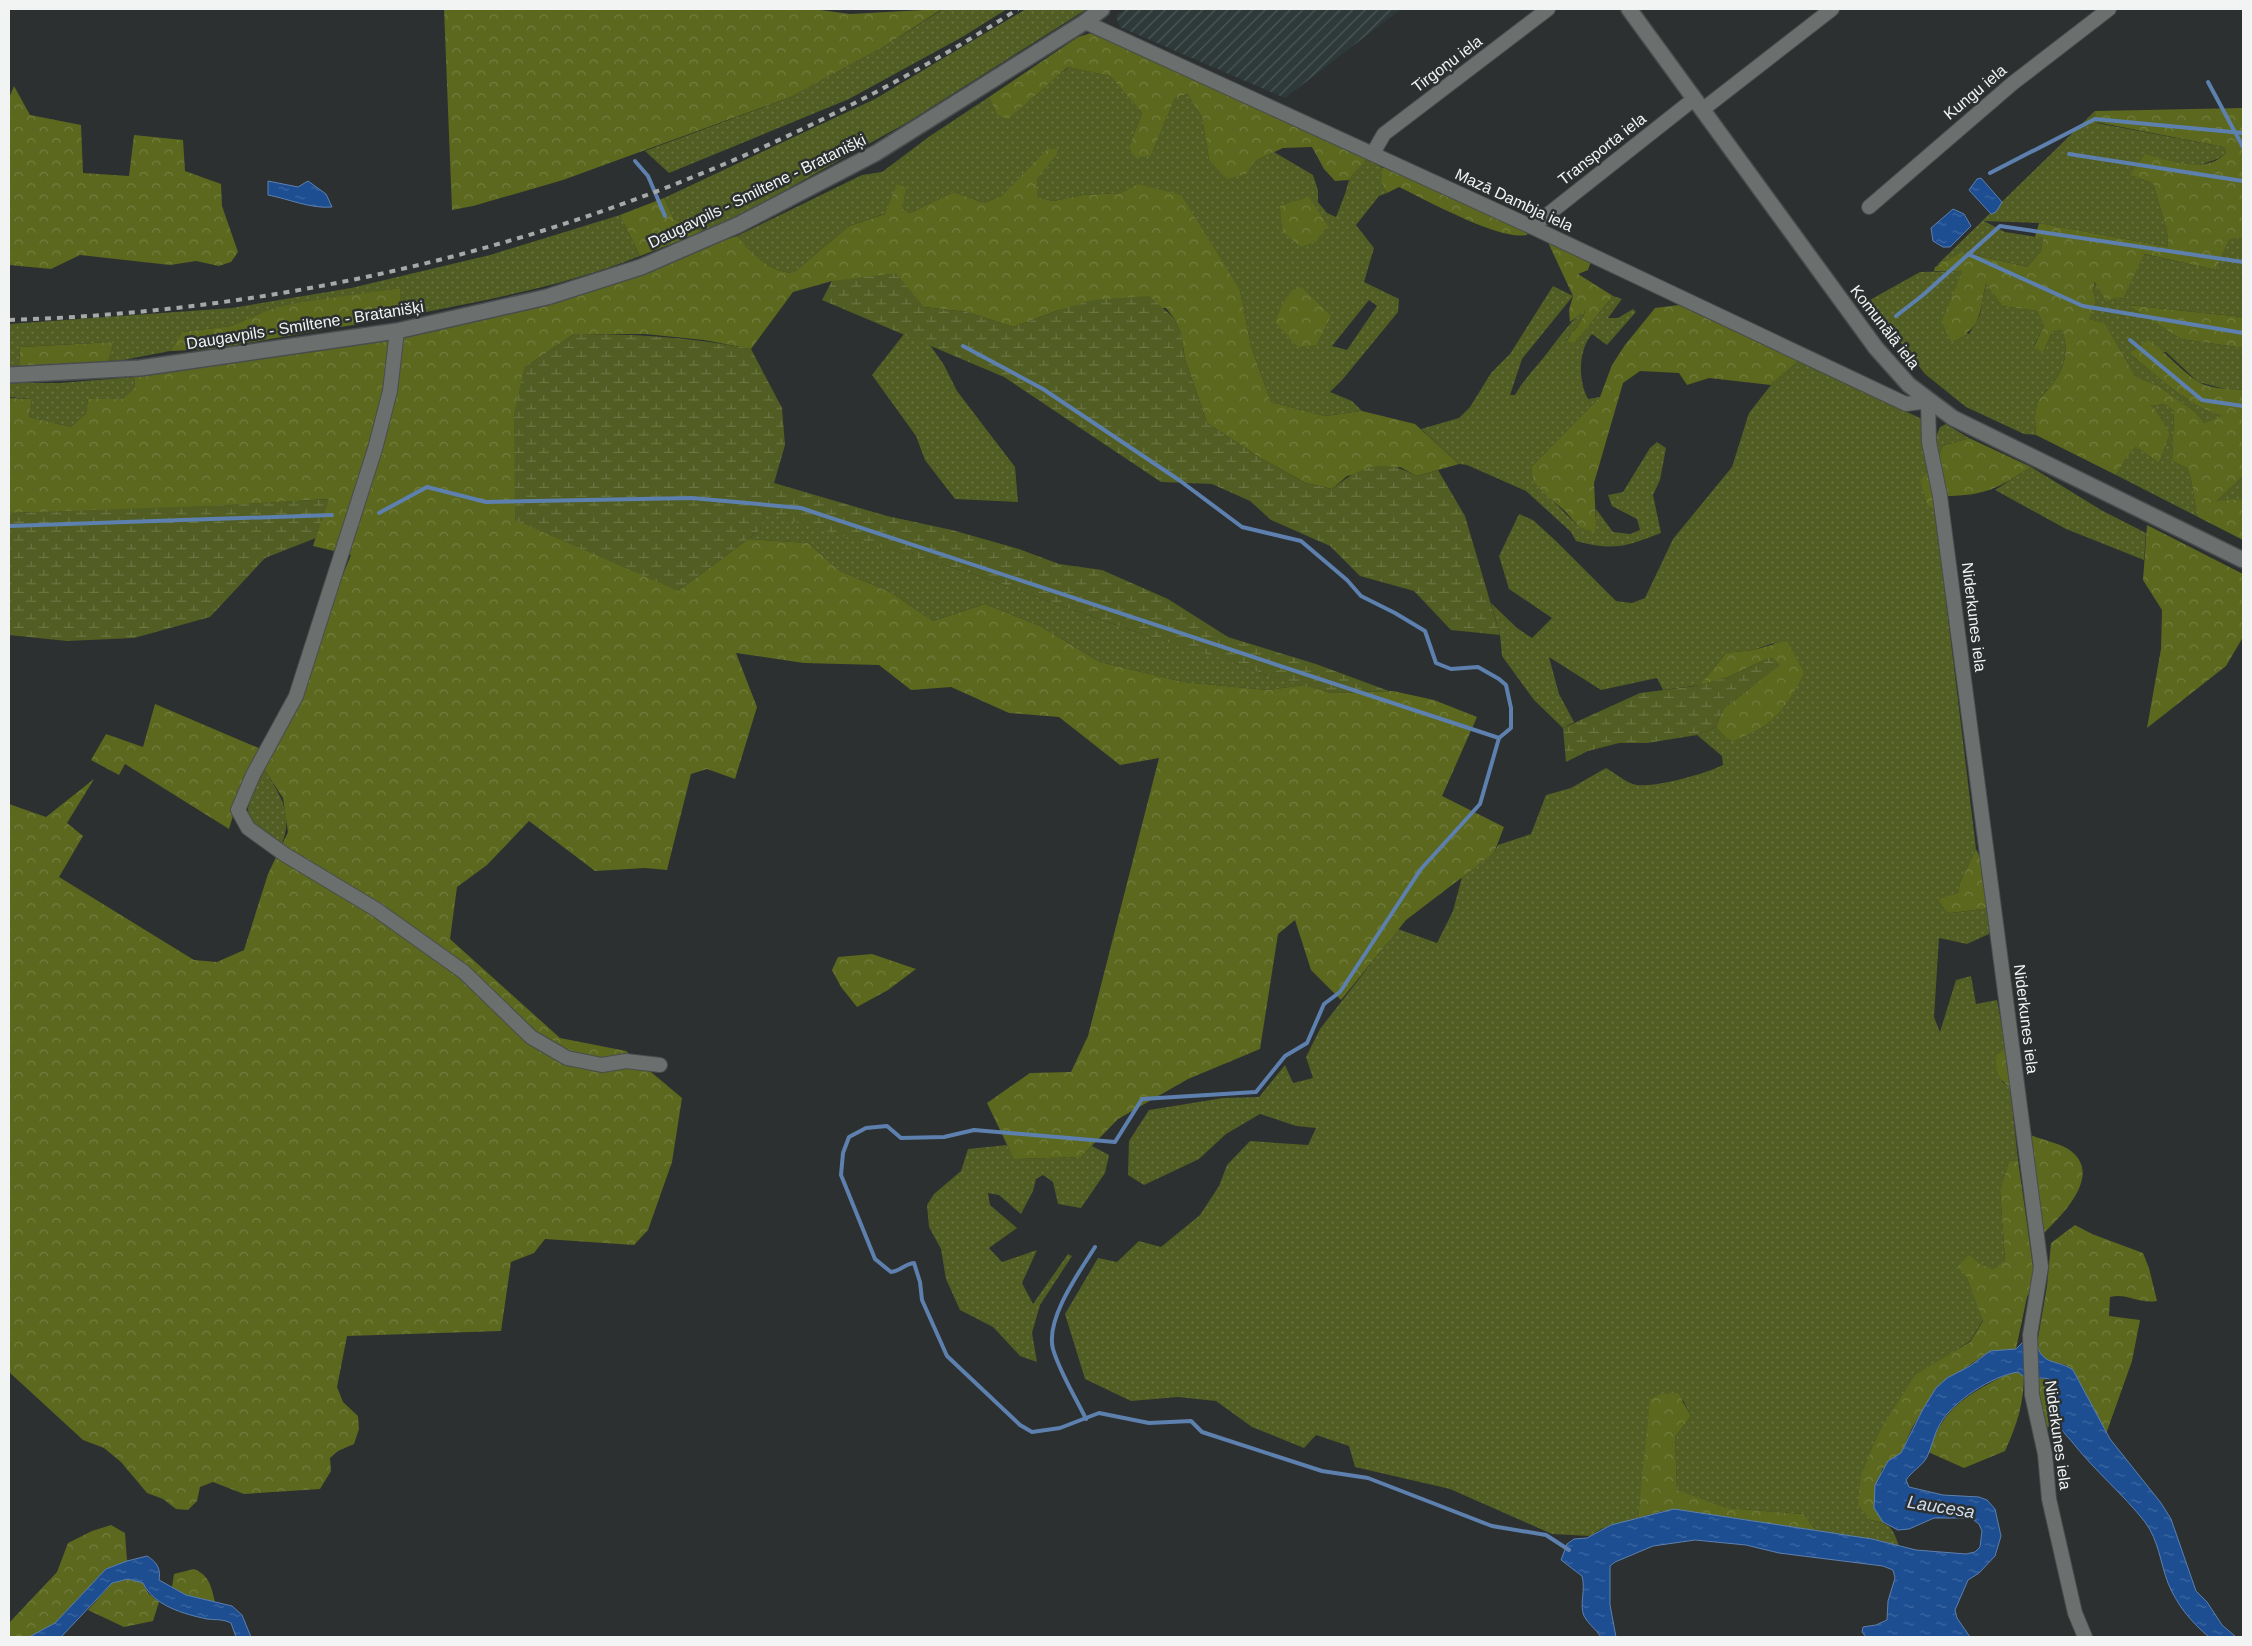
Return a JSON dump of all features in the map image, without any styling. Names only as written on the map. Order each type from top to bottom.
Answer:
[{"type":"main road","name":"Daugavpils - Smiltene - Bratanišķi","points":[[9,375],[140,368],[397,331],[548,297],[657,262],[738,225],[876,153],[1085,22],[1102,9]]},
{"type":"main road","name":"Komunālā iela","points":[[1629,9],[1876,348],[1909,385],[1952,418],[2243,560]]},
{"type":"street","name":"Tirgoņu iela","points":[[1373,153],[1384,134],[1548,9]]},
{"type":"street","name":"Transporta iela","points":[[1532,227],[1698,104],[1832,9]]},
{"type":"street","name":"Kungu iela","points":[[1868,206],[2013,82],[2109,9]]},
{"type":"street","name":"Mazā Dambja iela","points":[[1085,22],[1373,153],[1906,404],[1928,401]]},
{"type":"street","points":[[397,331],[390,391],[376,449],[296,696],[253,775],[238,810],[248,828],[284,854],[377,910],[464,972],[531,1037],[567,1058],[602,1065],[626,1061],[660,1065]]},
{"type":"street","name":"Niderkunes iela","points":[[1928,401],[1929,442],[1941,506],[2041,1267],[2030,1335],[2031,1384],[2034,1412],[2047,1469],[2049,1499],[2075,1613],[2085,1637]]},
{"type":"shaded area","points":[[1125,9],[1401,9],[1285,98],[1120,27],[1116,16]]},
{"type":"green space","points":[[444,9],[813,9],[850,14],[942,9],[885,46],[791,97],[563,180],[473,206],[452,210]]},
{"type":"green space","points":[[943,9],[1007,9],[964,36],[849,99],[669,173],[645,151],[791,97],[885,46]]},
{"type":"green space","points":[[1026,9],[1087,9],[908,122],[741,215],[702,232],[674,219],[664,198],[875,99]]},
{"type":"green space","points":[[1091,33],[1100,35],[1369,155],[1349,180],[1335,181],[1324,169],[1312,147],[1283,148],[1255,161],[1246,174],[1227,179],[1209,160],[1202,117],[1187,94],[1175,98],[1151,156],[1135,157],[1129,147],[1142,113],[1110,76],[1068,67],[1008,119],[997,115],[989,97],[1078,37]]},
{"type":"green space","points":[[1069,67],[1110,76],[1142,113],[1129,147],[1151,156],[1175,98],[1187,94],[1202,117],[1209,160],[1245,174],[1255,161],[1274,152],[1313,175],[1318,190],[1318,202],[1327,213],[1336,217],[1349,180],[1366,158],[1383,168],[1383,183],[1387,193],[1379,196],[1356,225],[1374,248],[1364,282],[1399,299],[1398,312],[1330,392],[1352,401],[1362,411],[1325,416],[1271,402],[1251,346],[1240,290],[1218,257],[1137,184],[1121,193],[1083,195],[1053,201],[1037,197],[1037,179],[1057,155],[1047,149],[1001,196],[984,203],[954,192],[910,213],[902,208],[849,226],[793,273],[784,272],[769,265],[755,255],[737,236],[862,175],[882,172],[930,136],[989,97],[997,115],[1039,91]],"holes":[[[1369,300],[1377,306],[1347,350],[1332,346]]]},
{"type":"green space","points":[[14,86],[30,115],[81,125],[83,173],[129,176],[134,135],[183,140],[185,171],[221,184],[222,206],[238,252],[231,262],[219,266],[196,261],[170,265],[80,255],[51,269],[9,265],[9,98]]},
{"type":"green space","points":[[2243,108],[2243,239],[2239,237],[2229,240],[2216,270],[2144,254],[2123,299],[2116,297],[2106,301],[2095,282],[2093,290],[2096,301],[2089,319],[2105,323],[2135,376],[2160,387],[2194,411],[2205,423],[2222,416],[2185,398],[2130,354],[2148,340],[2202,384],[2243,390],[2243,476],[2217,501],[2243,499],[2243,540],[2198,517],[2187,468],[2172,461],[2174,411],[2165,404],[2150,406],[2154,408],[2170,434],[2159,463],[2136,447],[2129,454],[2116,475],[2036,435],[2035,415],[2037,403],[2058,375],[2064,361],[2065,346],[2062,330],[2052,332],[2043,353],[2034,347],[2044,326],[2037,311],[2002,306],[1986,283],[1978,318],[1974,325],[1961,337],[1951,342],[1942,321],[1962,271],[1934,271],[1935,267],[1963,252],[2027,267],[2041,251],[2043,238],[2035,237],[2039,223],[2168,247],[2167,231],[2153,183],[2130,175],[2145,154],[2176,163],[2197,165],[2217,160],[2226,153],[2224,147],[2096,122],[2095,111]]},
{"type":"green space","points":[[2095,111],[2097,123],[2224,147],[2226,153],[2219,158],[2195,166],[2131,175],[2153,183],[2167,231],[2168,247],[2039,223],[1984,221],[2005,232],[2043,238],[2041,251],[2027,267],[1964,252],[1946,263],[1937,265]]},
{"type":"green space","points":[[1047,149],[1057,149],[1057,155],[1037,179],[1037,197],[1053,201],[1083,195],[1121,193],[1137,184],[1181,195],[1240,290],[1251,346],[1271,402],[1325,416],[1362,411],[1415,424],[1459,464],[1417,476],[1400,467],[1347,476],[1332,489],[1306,483],[1262,459],[1207,423],[1185,359],[1181,333],[1174,318],[1166,308],[1059,310],[1013,327],[967,312],[924,307],[832,281],[793,292],[751,349],[704,340],[645,334],[574,334],[524,368],[678,591],[748,539],[808,543],[840,571],[890,592],[933,621],[985,604],[1040,626],[1100,662],[1183,682],[1268,690],[1304,685],[1331,693],[1393,691],[1434,700],[1477,717],[1442,796],[1504,827],[1494,853],[1406,920],[1341,1000],[1311,970],[1295,920],[1278,934],[1260,1049],[1188,1079],[1118,1119],[1081,1157],[1014,1159],[987,1103],[1030,1073],[1071,1072],[1088,1036],[1159,758],[1120,765],[1059,717],[1009,713],[951,687],[911,690],[879,665],[804,663],[736,653],[757,707],[735,779],[707,769],[691,774],[667,870],[645,868],[595,871],[529,821],[487,865],[457,887],[450,939],[560,1038],[626,1051],[682,1098],[672,1162],[648,1230],[634,1245],[545,1239],[534,1253],[511,1262],[501,1331],[347,1336],[337,1387],[343,1402],[358,1416],[359,1429],[354,1444],[338,1451],[330,1458],[331,1471],[320,1489],[244,1494],[213,1482],[200,1487],[197,1501],[188,1510],[176,1509],[163,1499],[147,1493],[121,1462],[104,1448],[83,1440],[9,1372],[9,804],[46,817],[94,779],[67,823],[83,836],[59,877],[194,960],[217,962],[244,950],[268,874],[288,832],[283,798],[264,769],[351,555],[313,546],[328,499],[168,509],[9,513],[9,398],[32,399],[29,417],[71,427],[86,413],[88,399],[122,399],[135,387],[134,377],[322,350],[467,322],[737,236],[755,255],[769,265],[784,272],[793,273],[849,226],[885,214],[897,184],[906,188],[902,208],[910,213],[954,192],[984,203],[1001,196]]},
{"type":"green space","points":[[1383,168],[1390,168],[1529,230],[1527,235],[1499,232],[1482,226],[1399,187],[1387,193],[1381,180]]},
{"type":"green space","points":[[1309,197],[1328,226],[1316,241],[1301,247],[1283,232],[1280,206]]},
{"type":"green space","points":[[664,198],[674,219],[702,232],[640,256],[620,215]]},
{"type":"green space","points":[[620,215],[640,256],[551,285],[400,317],[400,288],[268,310],[231,326],[182,332],[170,351],[108,363],[112,342],[20,347],[19,369],[9,369],[9,324],[232,308],[351,288],[490,255]]},
{"type":"green space","points":[[2239,236],[2243,239],[2243,317],[2129,305],[2181,339],[2243,348],[2243,390],[2225,389],[2198,382],[2166,352],[2130,354],[2186,398],[2223,416],[2206,424],[2194,411],[2160,387],[2135,376],[2105,323],[2088,319],[2096,301],[2093,290],[2096,282],[2116,297],[2123,299],[2143,254],[2216,270],[2229,240]]},
{"type":"green space","points":[[1546,238],[1591,261],[1588,270],[1578,274],[1613,296],[1574,344],[1567,341],[1582,319],[1585,311],[1570,322],[1569,310],[1573,296]]},
{"type":"green space","points":[[1962,271],[1943,321],[1969,334],[1980,315],[1986,282],[2002,306],[2037,311],[2044,326],[2034,346],[2043,353],[2052,332],[2062,330],[2065,346],[2064,361],[2054,381],[2037,403],[2035,415],[2036,435],[2024,434],[1966,407],[1925,374],[1868,301],[1920,272]]},
{"type":"green space","points":[[896,273],[924,307],[967,312],[1013,327],[1093,300],[1149,296],[1174,318],[1181,333],[1185,359],[1207,423],[1262,459],[1306,483],[1332,489],[1362,470],[1372,467],[1393,467],[1417,476],[1438,470],[1465,516],[1500,635],[1451,630],[1414,591],[1360,576],[1330,546],[1271,520],[1250,501],[1212,484],[1161,482],[1004,377],[822,300],[832,281]]},
{"type":"green space","points":[[1553,286],[1573,296],[1522,359],[1510,395],[1515,395],[1523,382],[1566,328],[1585,310],[1580,322],[1567,340],[1574,344],[1613,296],[1622,299],[1608,318],[1618,318],[1633,309],[1636,312],[1607,345],[1592,334],[1587,341],[1582,357],[1582,383],[1588,399],[1600,397],[1531,467],[1533,481],[1579,527],[1596,522],[1596,509],[1613,532],[1630,534],[1640,530],[1637,519],[1612,506],[1608,495],[1623,492],[1650,448],[1657,442],[1666,448],[1660,480],[1653,495],[1661,533],[1638,542],[1610,547],[1576,541],[1571,532],[1526,491],[1467,465],[1459,464],[1421,429],[1459,418],[1470,407],[1491,373],[1510,354]]},
{"type":"green space","points":[[1301,287],[1331,316],[1316,345],[1298,347],[1275,322],[1282,305],[1292,290]]},
{"type":"green space","points":[[400,288],[400,317],[212,349],[170,351],[182,332],[231,326],[268,310],[297,303]]},
{"type":"green space","points":[[1679,305],[1798,361],[1771,385],[1709,378],[1687,385],[1679,373],[1640,371],[1623,383],[1594,483],[1595,532],[1579,527],[1533,481],[1531,467],[1600,397],[1612,365],[1625,345],[1655,308]]},
{"type":"green space","points":[[2128,305],[2243,317],[2243,348],[2181,339]]},
{"type":"green space","points":[[574,334],[663,337],[751,349],[782,408],[785,445],[774,483],[887,516],[952,530],[1019,549],[1059,564],[1102,570],[1168,599],[1228,637],[1316,664],[1389,691],[1331,693],[1269,676],[1230,661],[1139,633],[967,572],[765,513],[760,530],[678,591],[515,520],[514,414],[524,368]]},
{"type":"green space","points":[[904,334],[930,345],[944,365],[957,391],[1015,467],[1018,502],[955,499],[925,460],[916,436],[872,375]]},
{"type":"green space","points":[[113,342],[108,363],[19,369],[20,347]]},
{"type":"green space","points":[[1798,361],[1922,419],[1930,470],[1928,506],[1935,510],[1976,849],[1961,880],[1958,894],[1938,899],[1951,913],[1990,908],[1989,934],[1967,944],[1939,938],[1934,1017],[1940,1032],[1956,980],[1971,976],[1976,1004],[1997,1000],[2006,1048],[2002,1082],[2010,1087],[2018,1160],[2009,1161],[2000,1190],[2005,1260],[1993,1269],[1981,1266],[1966,1276],[1983,1320],[1970,1341],[1948,1356],[1878,1434],[1871,1454],[1871,1520],[1890,1527],[1899,1546],[1872,1539],[1816,1531],[1804,1514],[1727,1508],[1677,1491],[1675,1437],[1691,1416],[1683,1400],[1643,1479],[1638,1518],[1601,1529],[1590,1536],[1552,1534],[1450,1489],[1355,1467],[1349,1446],[1316,1435],[1304,1448],[1252,1427],[1216,1401],[1178,1397],[1131,1401],[1085,1379],[1065,1314],[1098,1258],[1117,1262],[1139,1241],[1161,1247],[1200,1215],[1219,1186],[1227,1165],[1250,1141],[1308,1145],[1316,1128],[1296,1126],[1260,1114],[1226,1134],[1199,1159],[1144,1185],[1128,1175],[1129,1141],[1149,1110],[1223,1098],[1259,1097],[1285,1065],[1293,1083],[1313,1078],[1306,1057],[1320,1029],[1398,929],[1437,943],[1453,911],[1462,877],[1494,853],[1498,845],[1531,834],[1546,795],[1571,788],[1606,768],[1630,783],[1652,785],[1678,780],[1723,765],[1722,756],[1697,735],[1716,727],[1725,737],[1774,643],[1753,650],[1726,653],[1700,685],[1663,690],[1657,678],[1601,690],[1549,657],[1559,694],[1574,722],[1563,728],[1534,700],[1502,656],[1500,635],[1491,603],[1517,628],[1532,638],[1552,618],[1509,589],[1499,556],[1519,514],[1533,520],[1616,601],[1632,603],[1645,598],[1673,539],[1732,467],[1749,413],[1771,385]]},
{"type":"green space","points":[[134,377],[135,387],[122,399],[88,399],[86,413],[71,427],[29,417],[32,399],[9,397],[9,383],[60,383]]},
{"type":"green space","points":[[2165,404],[2174,411],[2172,461],[2187,468],[2198,517],[2116,475],[2129,454],[2136,447],[2159,463],[2170,434],[2149,406]]},
{"type":"green space","points":[[1946,424],[1969,438],[1943,446],[1938,456],[1934,441],[1940,427]]},
{"type":"green space","points":[[1969,438],[2031,467],[1991,489],[1959,496],[1945,496],[1938,456],[1943,446]]},
{"type":"green space","points":[[2031,467],[2101,510],[2146,533],[2144,560],[2066,529],[1995,490]]},
{"type":"green space","points":[[1930,470],[1935,510],[1928,506],[1920,480]]},
{"type":"green space","points":[[2243,476],[2243,499],[2216,502]]},
{"type":"green space","points":[[329,499],[316,538],[265,558],[210,617],[134,638],[67,641],[9,635],[9,513],[207,506]]},
{"type":"green space","points":[[765,512],[967,572],[1139,633],[1220,657],[1269,676],[1304,685],[1268,690],[1183,682],[1100,662],[1040,626],[985,604],[933,621],[890,592],[840,571],[808,543],[748,539],[760,530]]},
{"type":"green space","points":[[2147,525],[2243,574],[2243,637],[2226,666],[2147,728],[2161,649],[2162,610],[2143,580]]},
{"type":"green space","points":[[1787,641],[1804,673],[1790,698],[1776,715],[1759,729],[1733,741],[1725,737],[1716,727],[1723,709],[1780,665],[1771,657],[1728,677],[1700,685],[1726,653],[1753,650]]},
{"type":"green space","points":[[1771,657],[1780,665],[1723,709],[1716,727],[1697,735],[1647,743],[1619,743],[1588,751],[1566,762],[1563,728],[1640,693],[1695,686],[1728,677]]},
{"type":"green space","points":[[155,704],[261,749],[238,799],[229,829],[125,764],[119,775],[91,760],[106,734],[143,747]]},
{"type":"green space","points":[[264,769],[276,788],[286,816],[284,837],[280,848],[257,828],[251,821],[248,813],[251,796]]},
{"type":"green space","points":[[1976,849],[1981,859],[1982,879],[1990,908],[1951,913],[1946,911],[1938,899],[1958,893],[1961,880]]},
{"type":"green space","points":[[872,954],[916,969],[888,990],[857,1007],[841,987],[832,970],[838,957]]},
{"type":"green space","points":[[2006,1048],[2010,1087],[2000,1078],[1996,1065],[1996,1056]]},
{"type":"green space","points":[[2031,1135],[2071,1151],[2080,1161],[2083,1172],[2081,1184],[2076,1195],[2068,1207],[2042,1235]]},
{"type":"green space","points":[[1007,1145],[1015,1159],[1081,1157],[1092,1146],[1109,1155],[1105,1173],[1081,1208],[1058,1204],[1053,1182],[1043,1175],[1036,1179],[1033,1191],[1021,1214],[999,1195],[988,1193],[990,1205],[1017,1228],[989,1248],[1002,1262],[1037,1250],[1022,1283],[1033,1304],[1068,1254],[1072,1256],[1040,1305],[1032,1333],[1037,1362],[1020,1356],[993,1327],[960,1310],[946,1279],[941,1249],[929,1227],[927,1205],[934,1194],[961,1171],[968,1149]]},
{"type":"green space","points":[[2018,1160],[2035,1281],[2027,1297],[2016,1349],[1990,1351],[1936,1388],[1912,1428],[1901,1453],[1882,1469],[1874,1508],[1885,1523],[1871,1520],[1858,1505],[1861,1476],[1878,1434],[1915,1375],[1970,1342],[1983,1321],[1966,1276],[1958,1267],[1969,1255],[1981,1265],[1993,1269],[2005,1260],[2000,1190],[2009,1161]]},
{"type":"green space","points":[[2075,1225],[2092,1234],[2143,1253],[2149,1268],[2157,1301],[2150,1302],[2122,1296],[2110,1297],[2109,1316],[2140,1320],[2132,1361],[2106,1434],[2073,1370],[2066,1365],[2045,1360],[2040,1355],[2037,1344],[2047,1286],[2051,1243]]},
{"type":"green space","points":[[2018,1372],[2024,1374],[2021,1404],[2005,1451],[1964,1468],[1928,1452],[1943,1421],[1955,1407],[1972,1394],[1996,1380],[2008,1374]]},
{"type":"green space","points":[[2037,1378],[2053,1381],[2059,1392],[2053,1412],[2057,1423],[2046,1428],[2039,1412]]},
{"type":"green space","points":[[1678,1393],[1691,1416],[1675,1437],[1677,1490],[1727,1508],[1804,1514],[1816,1531],[1735,1518],[1663,1511],[1638,1518],[1650,1399],[1660,1394]]},
{"type":"green space","points":[[111,1525],[125,1533],[127,1561],[106,1569],[55,1623],[29,1637],[9,1637],[9,1623],[57,1572],[68,1543],[92,1531]]},
{"type":"green space","points":[[194,1569],[207,1578],[215,1602],[186,1595],[172,1587],[174,1574]]},
{"type":"green space","points":[[128,1579],[143,1583],[148,1593],[159,1602],[153,1621],[124,1627],[88,1610],[112,1583]]},
{"type":"water","points":[[1981,178],[2002,202],[1996,212],[1991,214],[1969,190],[1977,179]]},
{"type":"water","points":[[268,181],[298,187],[308,181],[326,194],[332,207],[308,205],[268,195]]},
{"type":"water","points":[[1953,209],[1964,214],[1971,226],[1950,247],[1943,247],[1933,241],[1931,228]]},
{"type":"water","name":"Laucesa","points":[[2028,1340],[2037,1344],[2042,1356],[2046,1359],[2073,1370],[2110,1439],[2161,1503],[2171,1519],[2196,1591],[2207,1602],[2222,1625],[2236,1637],[2209,1637],[2185,1613],[2168,1583],[2150,1529],[2058,1425],[2055,1411],[2057,1390],[2054,1382],[2045,1378],[2028,1380],[2018,1372],[2008,1374],[1985,1384],[1954,1407],[1940,1424],[1925,1460],[1906,1480],[1909,1487],[1943,1495],[1979,1497],[1987,1500],[1995,1509],[2001,1536],[1995,1556],[1979,1573],[1968,1580],[1955,1610],[1957,1618],[1970,1637],[1866,1637],[1862,1632],[1863,1627],[1876,1625],[1887,1620],[1888,1601],[1895,1578],[1893,1570],[1883,1566],[1779,1553],[1746,1545],[1695,1540],[1653,1546],[1615,1562],[1610,1566],[1610,1605],[1616,1637],[1601,1637],[1584,1616],[1582,1607],[1582,1576],[1561,1560],[1567,1544],[1574,1539],[1587,1538],[1611,1525],[1674,1509],[1872,1539],[1916,1550],[1966,1554],[1975,1552],[1980,1547],[1982,1531],[1979,1524],[1971,1518],[1934,1518],[1909,1529],[1898,1530],[1883,1522],[1874,1508],[1875,1485],[1888,1461],[1901,1453],[1936,1388],[1947,1378],[1970,1366],[1990,1351],[2016,1349]]},
{"type":"water","points":[[147,1556],[158,1566],[159,1580],[186,1595],[232,1606],[242,1615],[251,1637],[236,1637],[231,1623],[198,1617],[170,1608],[154,1598],[143,1583],[128,1579],[112,1583],[61,1637],[29,1637],[55,1623],[106,1569]]},
{"type":"waterway","points":[[2208,82],[2243,147]]},
{"type":"waterway","points":[[1990,173],[2095,119],[2243,133]]},
{"type":"waterway","points":[[2069,154],[2243,181]]},
{"type":"waterway","points":[[635,161],[648,176],[665,216]]},
{"type":"waterway","points":[[1896,316],[1923,295],[2000,226],[2243,262]]},
{"type":"waterway","points":[[1968,254],[2083,306],[2243,333]]},
{"type":"waterway","points":[[2130,340],[2202,400],[2243,406]]},
{"type":"waterway","points":[[963,346],[1043,389],[1179,480],[1242,527],[1301,541],[1347,580],[1361,596],[1425,631],[1436,663],[1451,669],[1478,667],[1499,679],[1506,685],[1511,708],[1511,728],[1499,738]]},
{"type":"waterway","points":[[379,513],[427,487],[486,502],[692,498],[801,508],[1499,738],[1480,804],[1421,869],[1340,992],[1324,1004],[1307,1043],[1285,1056],[1256,1092],[1142,1099],[1115,1142],[974,1130],[944,1137],[901,1138],[887,1126],[866,1128],[849,1137],[843,1153],[841,1175],[875,1259],[891,1272],[914,1263],[920,1282],[922,1300],[947,1356],[1020,1425],[1032,1432],[1060,1428],[1099,1413],[1149,1423],[1191,1421],[1202,1432],[1322,1471],[1368,1478],[1492,1526],[1546,1535],[1569,1550]]},
{"type":"waterway","points":[[9,526],[332,515]]},
{"type":"waterway","points":[[1086,1419],[1060,1367],[1053,1349],[1052,1337],[1054,1324],[1065,1296],[1095,1247]]},
{"type":"railway","points":[[9,320],[143,311],[276,294],[406,268],[535,233],[661,190],[783,138],[903,78],[1018,9]]}]
